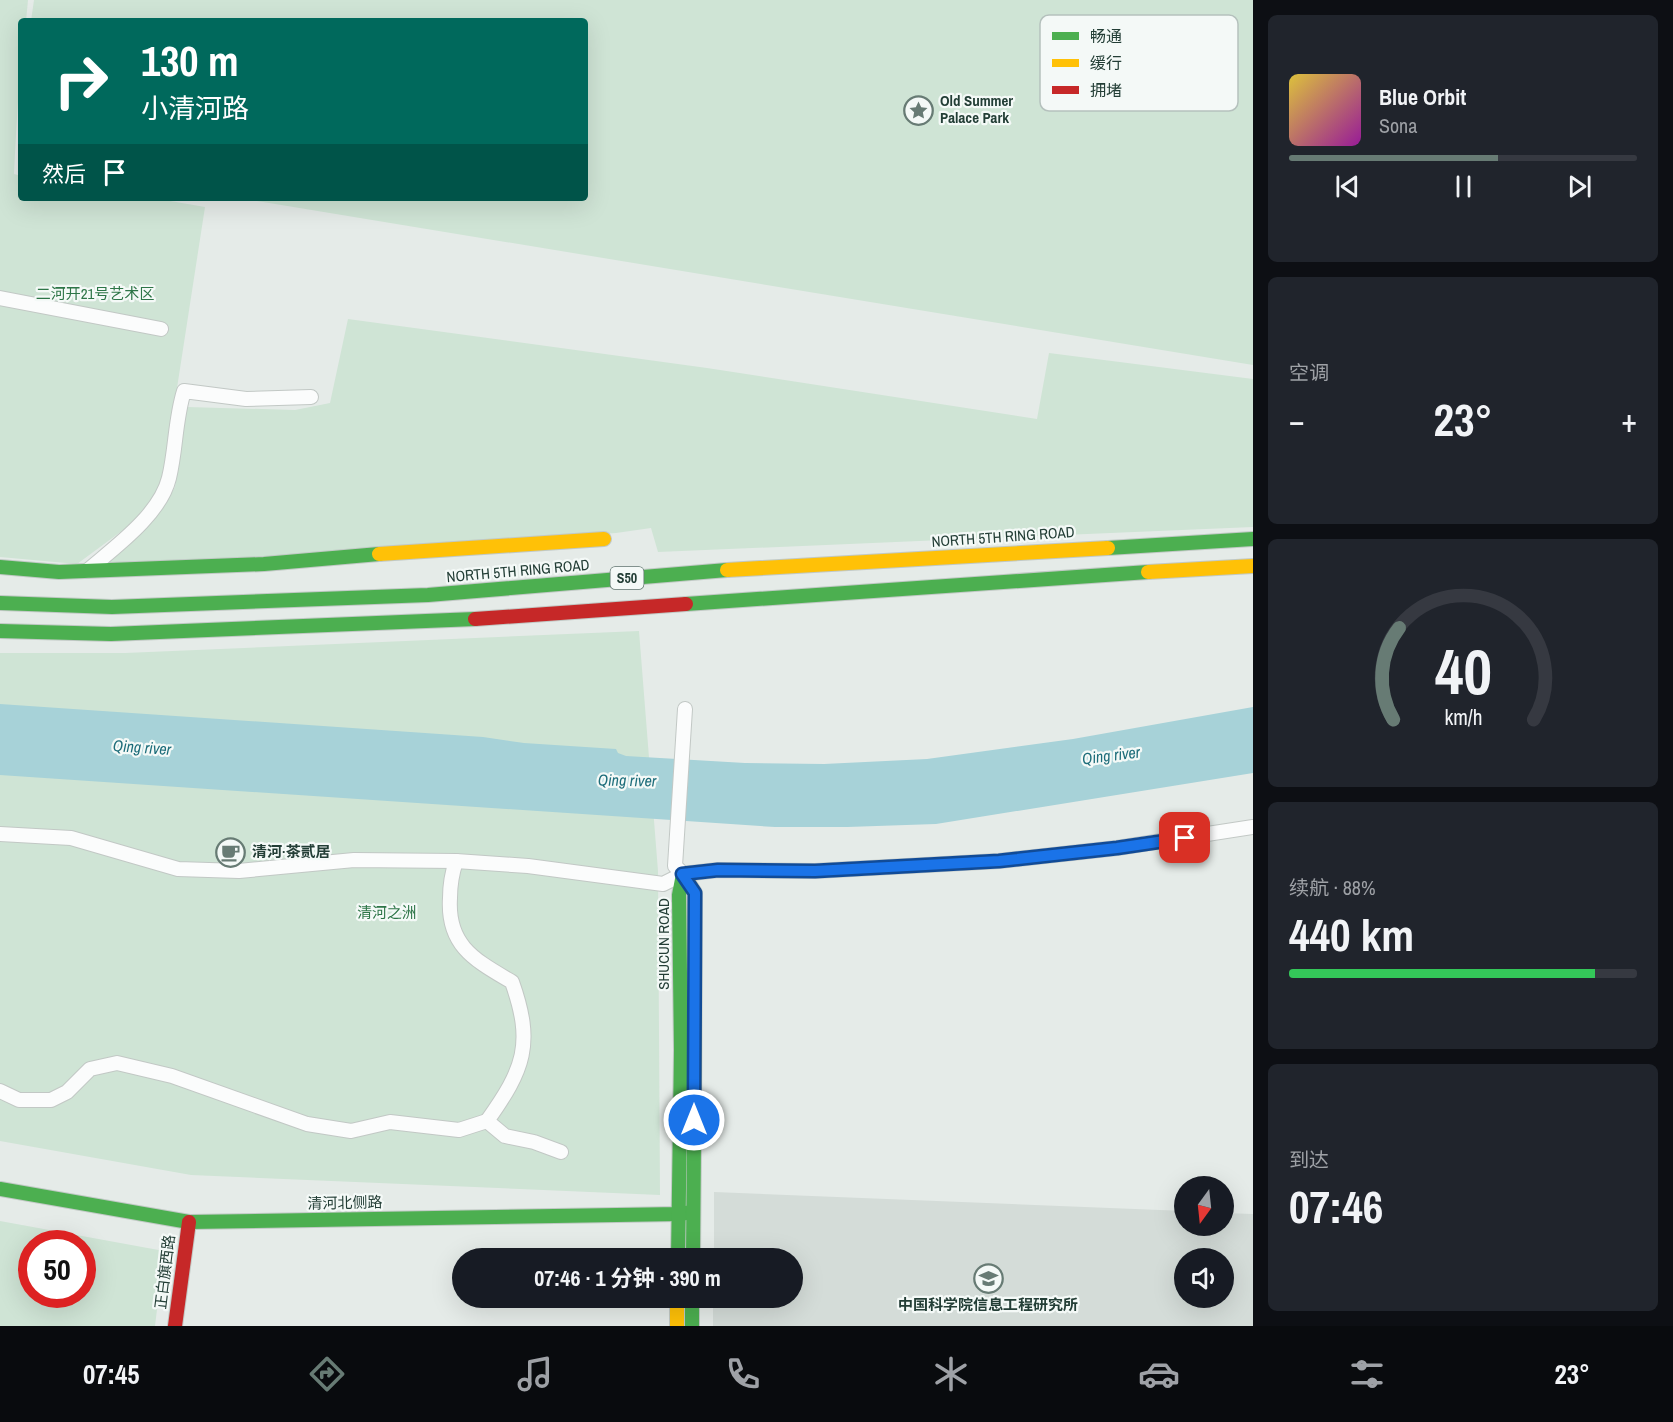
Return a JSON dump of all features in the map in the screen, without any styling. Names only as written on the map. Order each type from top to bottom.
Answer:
[{"type":"main road","points":[[0,567],[59,572],[264,564],[445,548],[604,539]]},
{"type":"main road","name":"NORTH 5TH RING ROAD","points":[[0,603],[112,607],[428,595],[712,571],[1253,539]]},
{"type":"main road","name":"S50","points":[[0,631],[111,634],[432,622],[1137,572],[1253,566]]},
{"type":"main road","name":"SHUCUN ROAD","points":[[682,874],[695,893],[693,1248]]},
{"type":"main road","name":"SHUCUN ROAD","points":[[678,1248],[682,874]]},
{"type":"main road","name":"清河北侧路","points":[[0,1189],[189,1222],[693,1212]]},
{"type":"main road","name":"正白旗西路","points":[[175,1326],[189,1222]]},
{"type":"main road","points":[[677,1308],[677,1326]]},
{"type":"main road","points":[[692,1308],[692,1326]]},
{"type":"street","points":[[0,298],[161,329]]},
{"type":"street","points":[[87,571],[123,541],[148,514],[164,490],[169,477],[184,391],[246,399],[311,397]]},
{"type":"street","points":[[682,874],[675,866],[675,849],[685,709]]},
{"type":"street","points":[[0,834],[70,838],[178,869],[239,871],[354,860],[456,861],[528,866],[663,884],[682,874],[718,870],[815,871],[999,861],[1117,848],[1253,827]]},
{"type":"street","points":[[0,1091],[19,1100],[51,1100],[67,1092],[90,1069],[117,1063],[172,1076],[307,1124],[351,1131],[390,1122],[459,1130],[487,1121],[511,1086],[520,1062],[524,1044],[522,1011],[512,982],[483,965],[467,951],[454,934],[449,911],[456,861]]},
{"type":"street","points":[[487,1121],[505,1136],[534,1142],[561,1152]]},
{"type":"shaded area","name":"中国科学院信息工程研究所","points":[[714,1192],[1174,1211],[1174,1236],[1234,1236],[1234,1213],[1253,1214],[1253,1326],[713,1326],[713,1308],[803,1308],[803,1248],[714,1248]]},
{"type":"green space","name":"二河开21号艺术区","points":[[0,0],[28,0],[26,18],[18,18],[18,97],[14,174],[18,175],[18,201],[170,201],[205,207],[162,485],[138,519],[77,564],[0,557]]},
{"type":"green space","name":"Old Summer Palace Park","points":[[34,0],[1253,0],[1253,365],[257,201],[588,201],[588,18],[31,18]]},
{"type":"green space","points":[[348,319],[707,368],[1037,419],[1049,353],[1253,379],[1253,527],[658,552],[651,528],[616,533],[260,558],[107,563],[161,510],[175,487],[187,407],[295,410],[330,403]]},
{"type":"green space","name":"清河之洲","points":[[639,631],[658,871],[660,1195],[191,1175],[0,1141],[0,653],[125,653]]},
{"type":"green space","points":[[0,1221],[49,1230],[18,1230],[18,1308],[96,1308],[96,1239],[164,1251],[155,1326],[0,1326]]},
{"type":"water","name":"Qing river","points":[[0,704],[483,737],[524,743],[616,749],[618,753],[626,756],[745,763],[824,764],[927,759],[1073,739],[1253,707],[1253,773],[936,824],[775,827],[0,775]]},
{"type":"traffic: fast","points":[[1108,548],[1253,539]]},
{"type":"traffic: fast","points":[[0,567],[59,572],[264,564],[379,554]]},
{"type":"traffic: fast","points":[[0,603],[112,607],[428,595],[727,570]]},
{"type":"traffic: fast","points":[[686,604],[1148,572]]},
{"type":"traffic: fast","points":[[0,631],[111,634],[475,619]]},
{"type":"traffic: fast","points":[[678,1248],[681,1050],[679,895],[683,874]]},
{"type":"traffic: fast","points":[[693,1248],[694,1140]]},
{"type":"traffic: fast","points":[[0,1189],[189,1222],[693,1212]]},
{"type":"traffic: fast","points":[[692,1308],[692,1326]]},
{"type":"traffic: slow","points":[[379,554],[604,539]]},
{"type":"traffic: slow","points":[[727,570],[1108,548]]},
{"type":"traffic: slow","points":[[1148,572],[1253,566]]},
{"type":"traffic: slow","points":[[683,874],[695,893],[694,1140]]},
{"type":"traffic: slow","points":[[677,1308],[677,1326]]},
{"type":"traffic: jam","points":[[475,619],[686,604]]},
{"type":"traffic: jam","points":[[175,1326],[189,1222]]},
{"type":"place","name":"Old Summer Palace Park","points":[[919,110]]},
{"type":"place","name":"清河·茶贰居","points":[[231,852]]},
{"type":"place","name":"中国科学院信息工程研究所","points":[[988,1278]]},
{"type":"route","points":[[694,1120],[695,893],[682,874],[718,870],[815,871],[999,861],[1185,838]]}]
